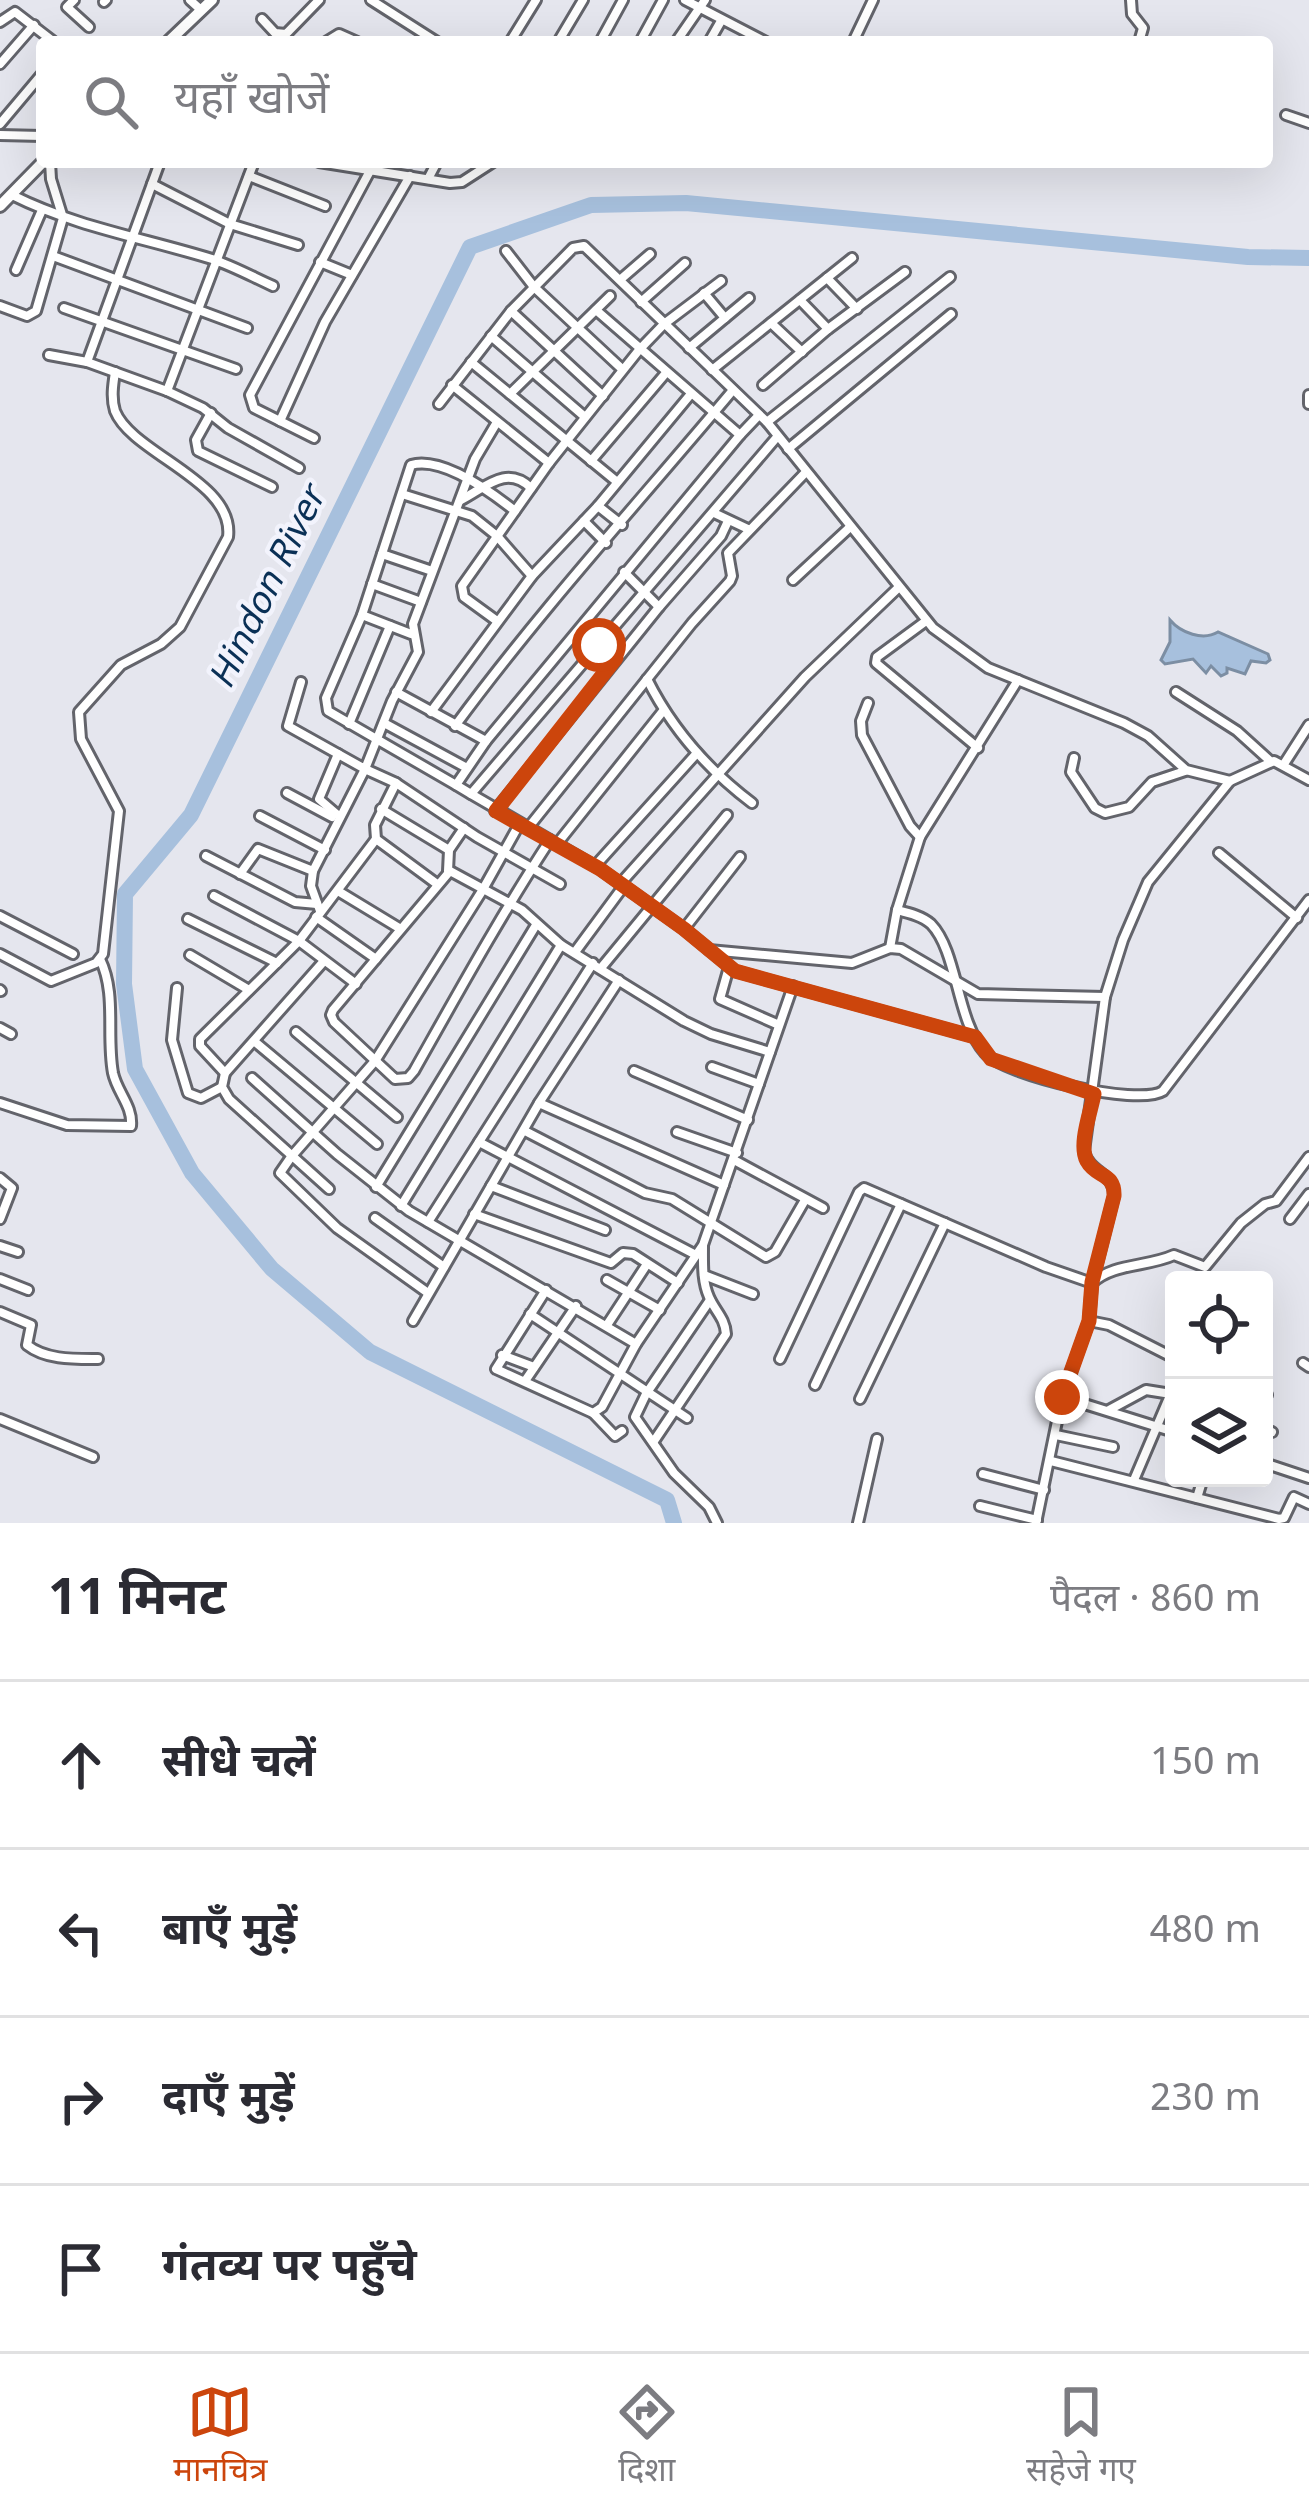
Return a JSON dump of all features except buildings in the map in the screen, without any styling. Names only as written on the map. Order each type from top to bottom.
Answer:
[{"type":"street","points":[[190,0],[201,10]]},
{"type":"street","points":[[177,36],[212,0]]},
{"type":"street","points":[[262,19],[275,33],[286,34],[319,0]]},
{"type":"street","points":[[371,0],[427,36]]},
{"type":"street","points":[[514,36],[536,0]]},
{"type":"street","points":[[562,36],[583,0]]},
{"type":"street","points":[[603,36],[623,0]]},
{"type":"street","points":[[643,36],[663,0]]},
{"type":"street","points":[[685,0],[702,4],[741,36]]},
{"type":"street","points":[[856,36],[872,0]]},
{"type":"street","points":[[1131,0],[1132,14],[1143,28],[1141,36]]},
{"type":"street","points":[[67,2],[89,27]]},
{"type":"street","points":[[680,36],[702,4]]},
{"type":"street","points":[[0,22],[16,12],[47,36]]},
{"type":"street","points":[[712,36],[721,21]]},
{"type":"street","points":[[0,64],[34,25]]},
{"type":"street","points":[[0,124],[36,81]]},
{"type":"street","points":[[1286,115],[1309,123]]},
{"type":"street","points":[[0,135],[36,136]]},
{"type":"street","points":[[0,206],[40,168]]},
{"type":"street","points":[[0,306],[33,315],[63,218],[48,168]]},
{"type":"street","points":[[87,362],[158,168]]},
{"type":"street","points":[[167,391],[252,168]]},
{"type":"street","points":[[364,168],[462,182],[484,168]]},
{"type":"street","points":[[428,179],[434,168]]},
{"type":"street","points":[[314,438],[254,408],[250,395],[371,169]]},
{"type":"street","points":[[249,176],[325,206]]},
{"type":"street","points":[[280,421],[315,342],[410,176]]},
{"type":"street","points":[[152,184],[230,224],[298,245]]},
{"type":"street","points":[[12,195],[131,240],[214,260],[273,286]]},
{"type":"street","points":[[16,270],[42,210]]},
{"type":"street","points":[[439,404],[511,311],[580,245],[763,418],[926,621],[976,661],[1124,723],[1148,736],[1186,770],[1230,781]]},
{"type":"street","points":[[506,251],[534,287],[622,370]]},
{"type":"street","points":[[621,279],[650,254]]},
{"type":"street","points":[[53,256],[247,328]]},
{"type":"street","points":[[712,370],[852,258]]},
{"type":"street","points":[[320,262],[352,275]]},
{"type":"street","points":[[640,302],[685,263]]},
{"type":"street","points":[[763,386],[828,329],[905,272]]},
{"type":"street","points":[[827,278],[857,309]]},
{"type":"street","points":[[456,785],[486,741],[740,435],[950,278]]},
{"type":"street","points":[[497,621],[462,592],[497,536],[638,350],[721,281]]},
{"type":"street","points":[[704,293],[725,318]]},
{"type":"street","points":[[510,394],[610,296]]},
{"type":"street","points":[[688,347],[749,298]]},
{"type":"street","points":[[800,300],[828,329]]},
{"type":"street","points":[[64,308],[236,369]]},
{"type":"street","points":[[596,310],[740,435]]},
{"type":"street","points":[[511,311],[603,396]]},
{"type":"street","points":[[788,449],[951,314]]},
{"type":"street","points":[[771,323],[802,352]]},
{"type":"street","points":[[491,336],[585,417]]},
{"type":"street","points":[[49,355],[87,362],[167,391],[299,468]]},
{"type":"street","points":[[471,362],[616,481]]},
{"type":"street","points":[[1,1106],[68,1124],[130,1126],[132,1115],[114,1075],[108,979],[100,959],[119,812],[81,739],[79,712],[121,665],[161,644],[179,627],[228,537],[230,524],[213,496],[120,418],[112,388],[115,372]]},
{"type":"street","points":[[592,461],[665,374]]},
{"type":"street","points":[[452,385],[549,463]]},
{"type":"street","points":[[455,726],[516,644],[733,390]]},
{"type":"street","points":[[431,712],[532,576],[598,506],[690,395]]},
{"type":"street","points":[[211,413],[195,447],[272,487]]},
{"type":"street","points":[[318,911],[311,886],[313,871],[418,652],[412,634],[432,571],[468,479],[497,422]]},
{"type":"street","points":[[471,794],[778,437]]},
{"type":"street","points":[[515,511],[468,479],[416,462],[407,471],[362,615],[326,698],[328,711],[595,866],[684,929],[729,968],[975,1037]]},
{"type":"street","points":[[428,1294],[337,1228],[283,1179],[282,1168],[375,1061],[524,825],[730,581],[728,553],[805,472]]},
{"type":"street","points":[[460,501],[514,475],[532,488]]},
{"type":"street","points":[[402,494],[472,516],[532,576]]},
{"type":"street","points":[[598,506],[622,525]]},
{"type":"street","points":[[713,512],[748,529]]},
{"type":"street","points":[[584,521],[606,543]]},
{"type":"street","points":[[496,811],[616,658],[721,536],[728,521]]},
{"type":"street","points":[[794,580],[850,528]]},
{"type":"street","points":[[382,554],[432,571]]},
{"type":"street","points":[[624,572],[658,607]]},
{"type":"street","points":[[372,584],[422,602]]},
{"type":"street","points":[[575,952],[621,886],[805,677],[898,588]]},
{"type":"street","points":[[362,615],[412,634]]},
{"type":"street","points":[[926,621],[877,657],[876,663],[978,748]]},
{"type":"street","points":[[349,724],[390,626]]},
{"type":"street","points":[[578,631],[616,658]]},
{"type":"street","points":[[647,679],[663,711],[718,778],[752,802]]},
{"type":"street","points":[[890,948],[920,837],[1018,680]]},
{"type":"street","points":[[301,682],[288,726],[395,783],[560,884]]},
{"type":"street","points":[[396,692],[486,741]]},
{"type":"street","points":[[1176,692],[1237,731],[1270,761],[1285,764],[1309,780]]},
{"type":"street","points":[[868,704],[861,721],[862,735],[920,837]]},
{"type":"street","points":[[464,828],[449,850],[448,871],[331,1015],[395,1079],[408,1078],[532,867],[663,711]]},
{"type":"street","points":[[385,723],[467,768]]},
{"type":"street","points":[[1285,764],[1309,725]]},
{"type":"street","points":[[595,866],[697,753]]},
{"type":"street","points":[[338,754],[319,799],[340,819]]},
{"type":"street","points":[[1074,758],[1071,772],[1095,808],[1106,813],[1129,807],[1152,782],[1186,770]]},
{"type":"street","points":[[980,1506],[1036,1522],[1062,1397],[1089,1321],[1092,1282],[1115,1185],[1091,1168],[1084,1151],[1105,997],[1123,940],[1148,882],[1230,781],[1270,761]]},
{"type":"street","points":[[395,783],[381,809],[376,839],[436,884]]},
{"type":"street","points":[[286,793],[340,819]]},
{"type":"street","points":[[381,809],[449,850]]},
{"type":"street","points":[[428,1222],[597,966],[728,815]]},
{"type":"street","points":[[260,816],[325,850]]},
{"type":"street","points":[[225,1072],[199,1042],[299,941],[376,839]]},
{"type":"street","points":[[240,874],[258,848],[313,871]]},
{"type":"street","points":[[1220,853],[1297,918]]},
{"type":"street","points":[[206,856],[318,911],[376,958]]},
{"type":"street","points":[[684,929],[740,857]]},
{"type":"street","points":[[448,871],[511,904],[561,945],[698,1028],[770,1052]]},
{"type":"street","points":[[338,891],[400,928]]},
{"type":"street","points":[[214,896],[299,941],[356,984]]},
{"type":"street","points":[[897,910],[928,921],[935,929],[975,1037],[991,1059],[1094,1094],[1149,1098],[1163,1091],[1309,900]]},
{"type":"street","points":[[0,916],[73,954]]},
{"type":"street","points":[[188,919],[277,963]]},
{"type":"street","points":[[376,1187],[536,925]]},
{"type":"street","points":[[401,1205],[561,945]]},
{"type":"street","points":[[708,950],[852,963],[890,948],[909,952],[978,994],[1105,997]]},
{"type":"street","points":[[0,954],[51,981],[100,959]]},
{"type":"street","points":[[190,955],[249,991]]},
{"type":"street","points":[[324,961],[225,1072],[222,1087],[230,1100],[329,1190]]},
{"type":"street","points":[[729,968],[720,998],[779,1025]]},
{"type":"street","points":[[413,1321],[539,1103],[619,980]]},
{"type":"street","points":[[593,1413],[602,1407],[636,1344],[703,1245],[793,986]]},
{"type":"street","points":[[177,988],[172,1040],[186,1089],[196,1098],[222,1087]]},
{"type":"street","points":[[0,1028],[11,1034]]},
{"type":"street","points":[[296,1033],[397,1117]]},
{"type":"street","points":[[253,1040],[376,1144]]},
{"type":"street","points":[[712,1067],[759,1084]]},
{"type":"street","points":[[634,1070],[748,1120]]},
{"type":"street","points":[[252,1078],[401,1205],[636,1344]]},
{"type":"street","points":[[539,1103],[724,1185]]},
{"type":"street","points":[[525,1131],[645,1193],[672,1198],[762,1256],[770,1257],[805,1200]]},
{"type":"street","points":[[677,1132],[735,1156],[823,1208]]},
{"type":"street","points":[[479,1142],[696,1255]]},
{"type":"street","points":[[780,1359],[859,1192],[872,1189],[1046,1268],[1092,1282],[1111,1271],[1151,1265],[1174,1255],[1204,1267],[1241,1223],[1276,1201],[1309,1156]]},
{"type":"street","points":[[0,1178],[12,1188],[1,1214]]},
{"type":"street","points":[[491,1186],[605,1231]]},
{"type":"street","points":[[1290,1219],[1309,1194]]},
{"type":"street","points":[[815,1385],[901,1204]]},
{"type":"street","points":[[474,1214],[611,1263],[628,1252],[678,1283]]},
{"type":"street","points":[[375,1217],[444,1267]]},
{"type":"street","points":[[860,1399],[945,1223]]},
{"type":"street","points":[[654,1441],[725,1334],[723,1318],[710,1300],[703,1275],[703,1245]]},
{"type":"street","points":[[0,1246],[18,1252]]},
{"type":"street","points":[[607,1325],[647,1264]]},
{"type":"street","points":[[703,1275],[753,1294]]},
{"type":"street","points":[[0,1279],[28,1290]]},
{"type":"street","points":[[607,1280],[660,1310]]},
{"type":"street","points":[[545,1291],[496,1369],[593,1413],[615,1436],[622,1431]]},
{"type":"street","points":[[710,1300],[635,1417],[717,1523]]},
{"type":"street","points":[[525,1381],[576,1306]]},
{"type":"street","points":[[0,1312],[31,1325],[27,1345],[31,1350],[67,1359],[98,1359]]},
{"type":"street","points":[[530,1314],[688,1418]]},
{"type":"street","points":[[1089,1321],[1109,1325],[1165,1353]]},
{"type":"street","points":[[502,1355],[534,1366]]},
{"type":"street","points":[[1108,1411],[1145,1390],[1165,1391]]},
{"type":"street","points":[[1062,1397],[1165,1429]]},
{"type":"street","points":[[1134,1480],[1165,1407]]},
{"type":"street","points":[[0,1419],[93,1456]]},
{"type":"street","points":[[1055,1435],[1113,1448]]},
{"type":"street","points":[[858,1523],[877,1439]]},
{"type":"street","points":[[1051,1461],[1282,1520],[1294,1497],[1309,1504]]},
{"type":"street","points":[[1273,1465],[1309,1478]]},
{"type":"street","points":[[983,1474],[1044,1490]]},
{"type":"street","points":[[1197,1498],[1200,1487]]},
{"type":"water","points":[[1170,620],[1192,634],[1218,632],[1268,654],[1270,660],[1251,661],[1245,674],[1227,668],[1221,676],[1211,666],[1206,673],[1193,659],[1165,664],[1161,660],[1170,642]]},
{"type":"waterway","name":"Hindon River","points":[[674,1523],[667,1500],[370,1352],[272,1269],[192,1173],[135,1069],[124,984],[125,894],[191,815],[470,247],[591,205],[686,203],[1248,257],[1309,258]]},
{"type":"route","points":[[599,645],[616,658],[496,811],[600,869],[735,971],[975,1037],[991,1059],[1094,1094],[1084,1151],[1091,1168],[1115,1185],[1114,1196],[1092,1282],[1089,1321],[1062,1397]]}]
